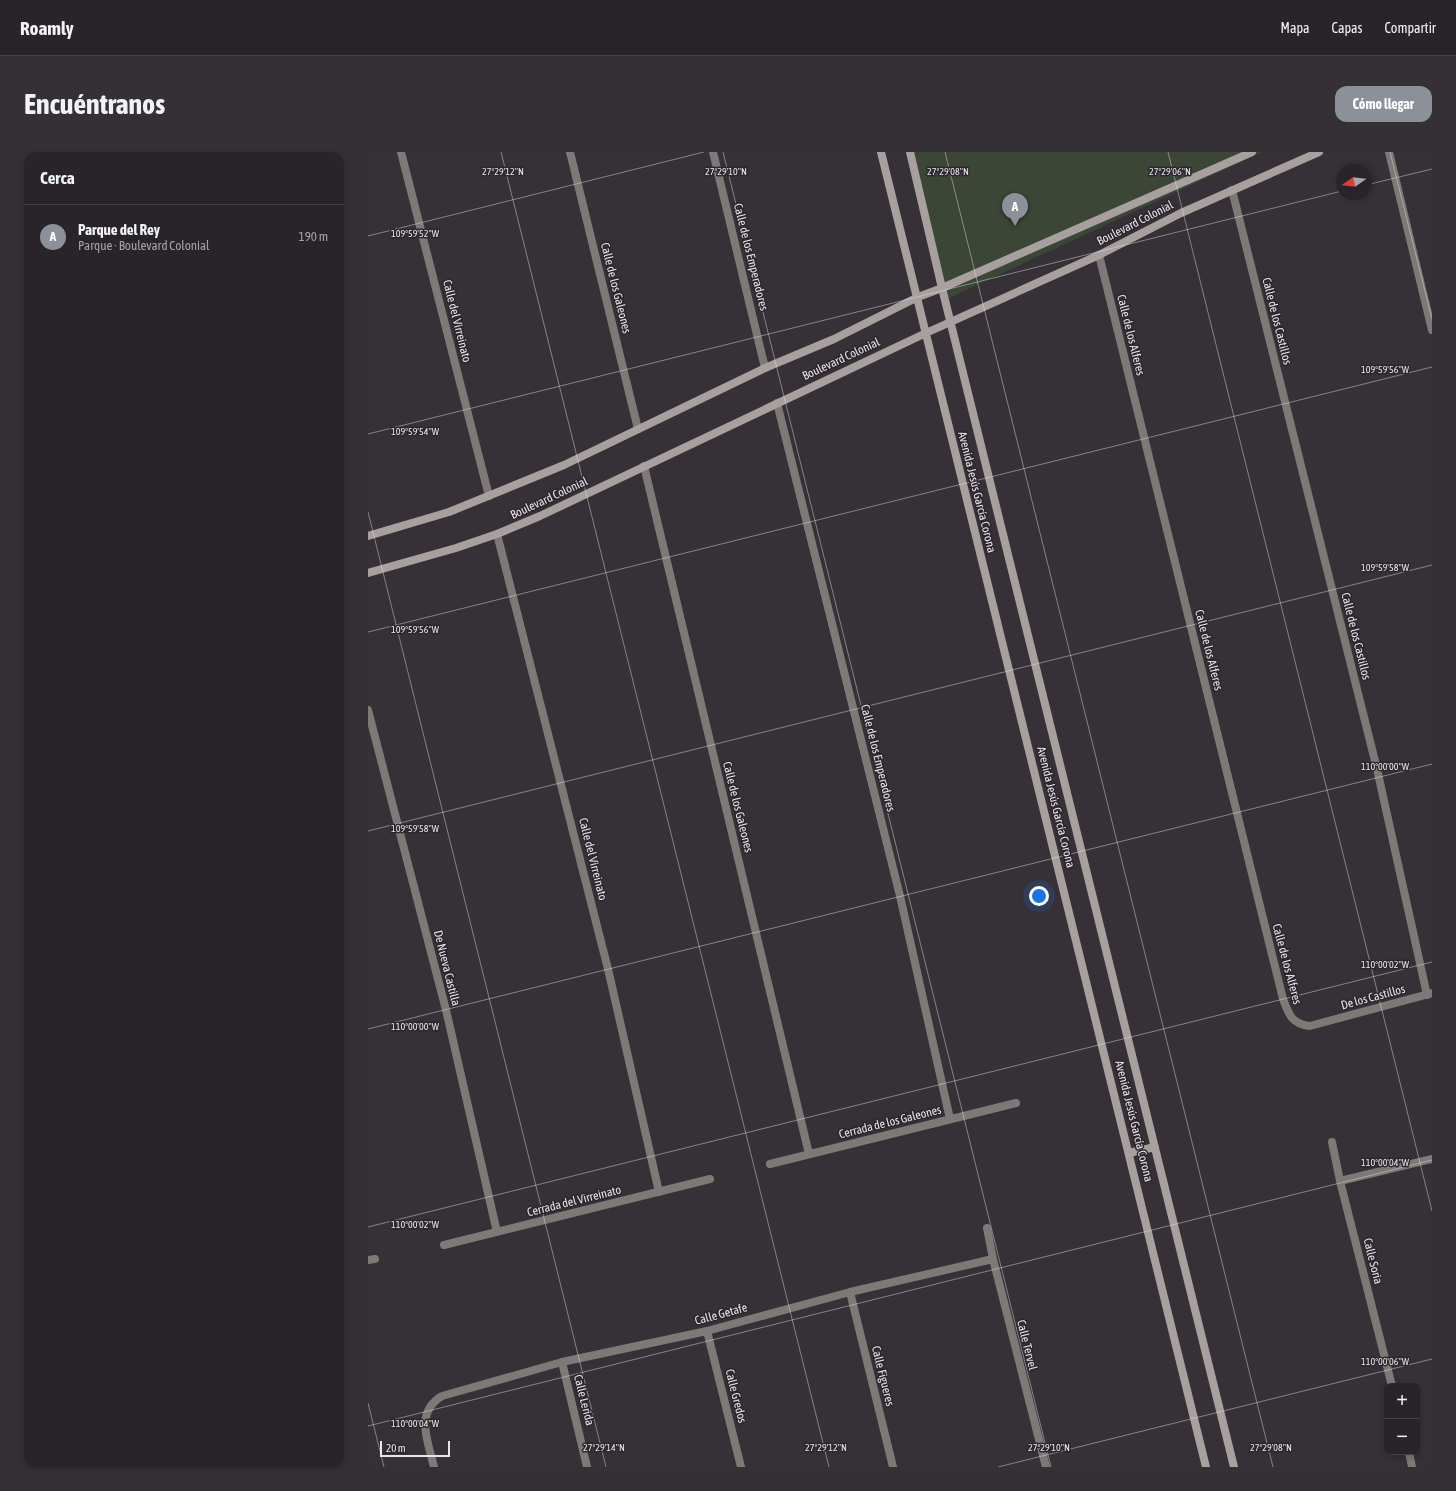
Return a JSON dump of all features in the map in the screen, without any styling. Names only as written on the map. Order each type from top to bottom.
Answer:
[{"type":"street","name":"Calle del Virreinato","points":[[401,152],[489,496]]},
{"type":"street","name":"Calle de los Galeones","points":[[570,152],[638,429]]},
{"type":"street","name":"Calle de los Emperadores","points":[[713,152],[765,368]]},
{"type":"street","name":"Avenida Jesús García Corona","points":[[882,152],[1206,1467]]},
{"type":"street","name":"Avenida Jesús García Corona","points":[[910,152],[942,288],[1234,1467]]},
{"type":"street","name":"Boulevard Colonial","points":[[368,536],[450,512],[564,465],[765,368],[834,339],[918,297],[942,288],[1252,152]]},
{"type":"street","name":"Boulevard Colonial","points":[[368,573],[430,556],[498,534],[573,501],[926,333],[1099,255],[1181,213],[1319,152]]},
{"type":"street","points":[[1389,152],[1432,330]]},
{"type":"street","name":"Calle de los Castillos","points":[[1232,190],[1377,769],[1429,994]]},
{"type":"street","name":"Calle de los Alferes","points":[[1099,255],[1283,999],[1291,1018],[1296,1022],[1310,1026],[1321,1024]]},
{"type":"street","name":"Calle de los Emperadores","points":[[777,403],[900,896],[950,1119]]},
{"type":"street","name":"Calle de los Galeones","points":[[644,466],[809,1154]]},
{"type":"street","name":"Calle del Virreinato","points":[[498,534],[608,969],[659,1192]]},
{"type":"street","name":"De Nueva Castilla","points":[[368,710],[446,1010],[496,1232]]},
{"type":"street","name":"De los Castillos","points":[[1321,1024],[1429,994]]},
{"type":"street","name":"Cerrada de los Galeones","points":[[770,1164],[1016,1103]]},
{"type":"street","name":"Calle Soria","points":[[1332,1142],[1340,1181],[1391,1383]]},
{"type":"street","points":[[1129,1153],[1155,1146]]},
{"type":"street","points":[[1340,1181],[1432,1159]]},
{"type":"street","name":"Cerrada del Virreinato","points":[[444,1245],[710,1179]]},
{"type":"street","name":"Calle Tervel","points":[[987,1228],[993,1259],[1046,1467]]},
{"type":"street","name":"Calle Getafe","points":[[434,1467],[425,1426],[425,1415],[429,1406],[435,1400],[454,1392],[562,1362],[707,1331],[850,1292],[993,1259]]},
{"type":"street","name":"Calle Figueres","points":[[850,1292],[893,1467]]},
{"type":"street","name":"Calle Gredos","points":[[707,1331],[741,1467]]},
{"type":"street","name":"Calle Lerida","points":[[562,1362],[587,1467]]},
{"type":"street","points":[[1409,1455],[1412,1467]]},
{"type":"green space","points":[[907,152],[1262,152],[945,300]]},
{"type":"place","name":"Parque del Rey","points":[[1015,226]]}]
